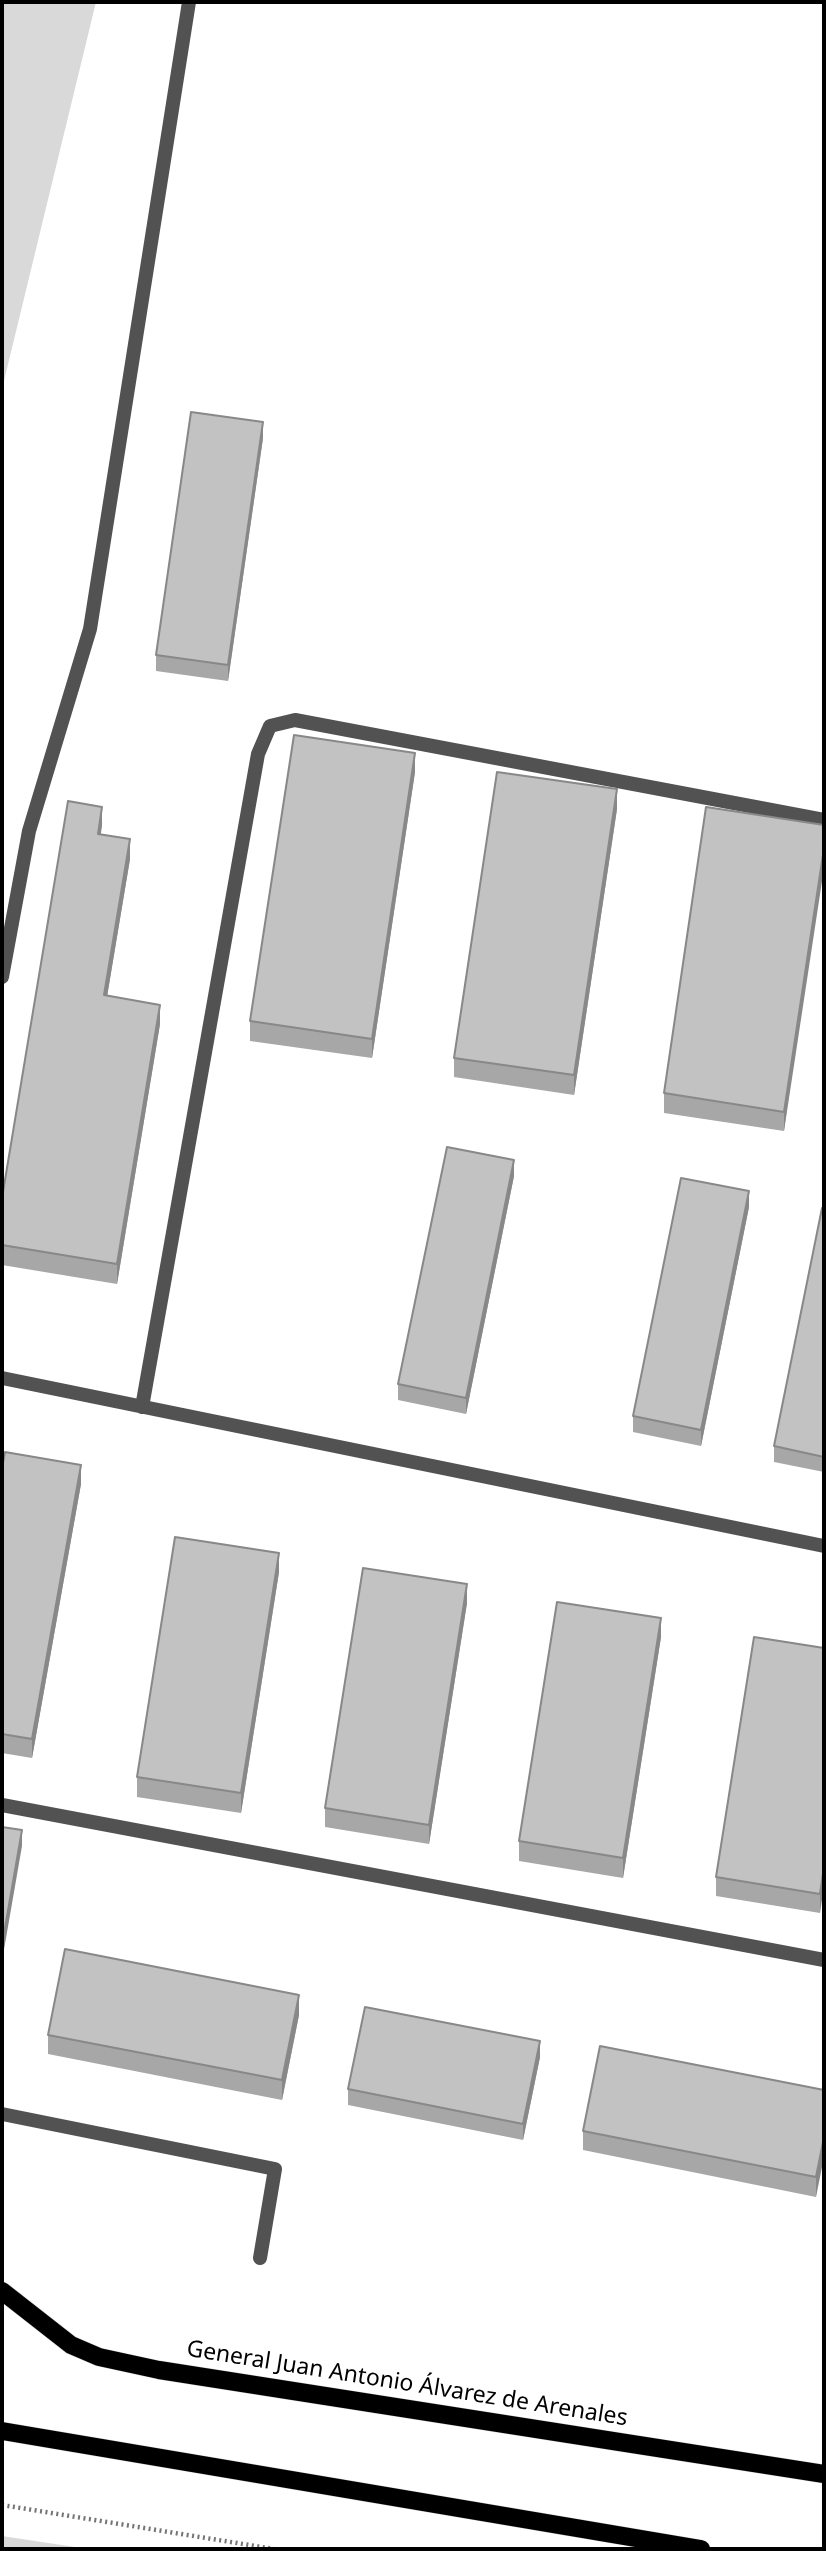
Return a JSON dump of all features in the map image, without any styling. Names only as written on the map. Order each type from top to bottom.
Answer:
[{"type":"main road","name":"General Juan Antonio Álvarez de Arenales","points":[[2,2291],[71,2345],[99,2357],[186,2374],[824,2474]]},
{"type":"main road","points":[[2,2431],[701,2549]]},
{"type":"lane","points":[[2,977],[29,831],[90,629],[189,2]]},
{"type":"lane","points":[[142,1407],[258,754],[270,726],[295,720],[824,820]]},
{"type":"lane","points":[[2,1378],[824,1546]]},
{"type":"lane","points":[[2,1805],[824,1960]]},
{"type":"lane","points":[[2,2114],[275,2169],[260,2258]]},
{"type":"path","points":[[2,2505],[274,2549]]},
{"type":"shaded area","points":[[2,2],[96,2],[2,389]]},
{"type":"shaded area","points":[[2,2536],[88,2549],[2,2549]]},
{"type":"building","points":[[191,412],[263,422],[228,665],[156,655]]},
{"type":"building","points":[[294,735],[415,753],[372,1039],[250,1021]]},
{"type":"building","points":[[497,772],[617,789],[574,1075],[454,1058]]},
{"type":"building","points":[[68,801],[102,807],[98,834],[130,839],[104,995],[160,1005],[117,1264],[2,1245],[2,1198]]},
{"type":"building","points":[[706,807],[824,825],[824,848],[784,1112],[664,1093]]},
{"type":"building","points":[[447,1147],[514,1160],[466,1398],[398,1384]]},
{"type":"building","points":[[681,1178],[749,1191],[701,1430],[633,1416]]},
{"type":"building","points":[[824,1208],[824,1457],[774,1446]]},
{"type":"building","points":[[5,1452],[81,1465],[32,1739],[2,1734],[2,1468]]},
{"type":"building","points":[[175,1537],[279,1553],[241,1793],[137,1777]]},
{"type":"building","points":[[363,1568],[467,1584],[429,1825],[325,1808]]},
{"type":"building","points":[[557,1602],[661,1618],[623,1858],[519,1841]]},
{"type":"building","points":[[754,1637],[824,1648],[824,1867],[820,1894],[716,1877]]},
{"type":"building","points":[[2,1827],[22,1830],[2,1945]]},
{"type":"building","points":[[65,1949],[299,1995],[282,2080],[48,2035]]},
{"type":"building","points":[[365,2007],[540,2041],[523,2124],[348,2089]]},
{"type":"building","points":[[600,2046],[824,2090],[824,2137],[816,2177],[583,2131]]}]
